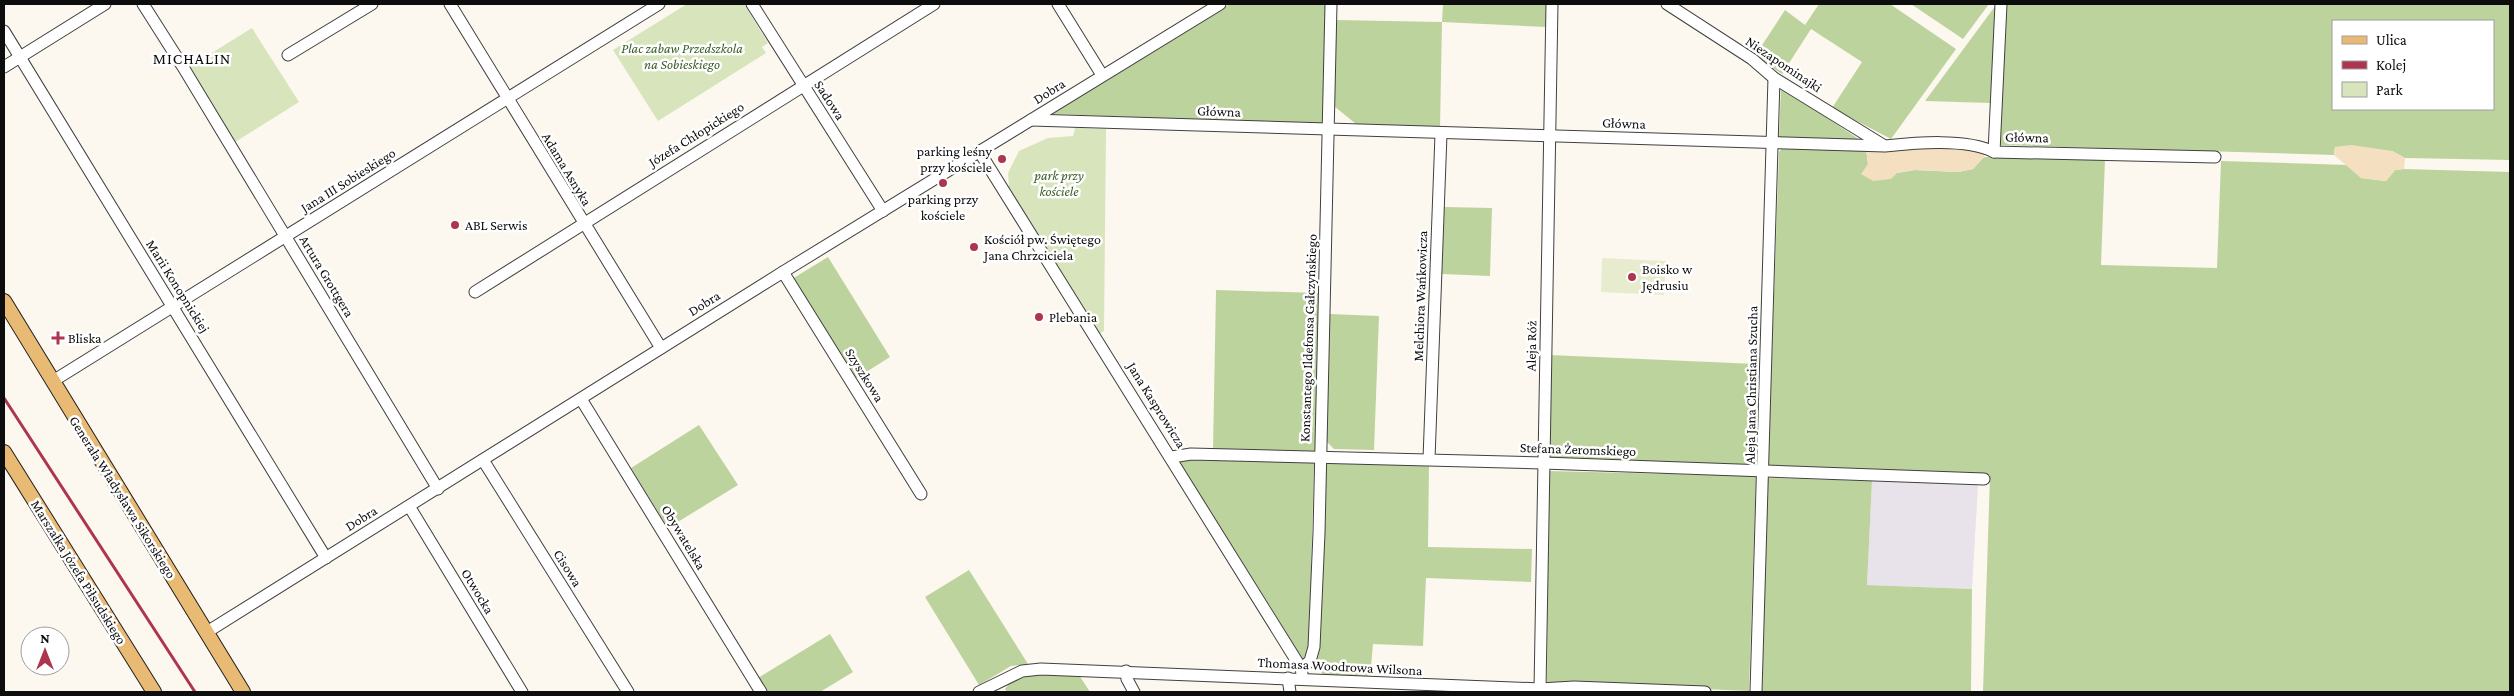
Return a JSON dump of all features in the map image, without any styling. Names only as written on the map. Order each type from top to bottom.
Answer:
[{"type":"main road","name":"Generała Władysława Sikorskiego","points":[[4,301],[243,692]]},
{"type":"main road","name":"Marszałka Józefa Piłsudskiego","points":[[4,452],[154,692]]},
{"type":"street","points":[[4,67],[105,4]]},
{"type":"street","name":"Artura Grottgera","points":[[143,4],[286,236],[438,489]]},
{"type":"street","points":[[288,55],[372,4]]},
{"type":"street","name":"Adama Asnyka","points":[[450,4],[583,224],[662,348]]},
{"type":"street","name":"Jana III Sobieskiego","points":[[53,381],[659,4]]},
{"type":"street","name":"Sadowa","points":[[752,4],[883,211]]},
{"type":"street","name":"Józefa Chłopickiego","points":[[475,292],[934,4]]},
{"type":"street","points":[[1058,4],[1102,75]]},
{"type":"street","name":"Konstantego Ildefonsa Gałczyńskiego","points":[[1301,673],[1310,662],[1314,647],[1330,130],[1331,4]]},
{"type":"street","name":"Aleja Róż","points":[[1540,689],[1552,4]]},
{"type":"street","name":"Niezapominajki","points":[[1667,4],[1752,59],[1774,78],[1885,146]]},
{"type":"street","points":[[1994,152],[2001,4]]},
{"type":"street","name":"Dobra","points":[[207,632],[1215,5]]},
{"type":"street","name":"Marii Konopnickiej","points":[[4,31],[326,558]]},
{"type":"street","name":"Aleja Jana Christiana Szucha","points":[[1756,692],[1774,78]]},
{"type":"street","name":"Główna","points":[[1031,120],[1441,134],[1550,135],[1885,146],[1939,144],[1984,147],[1994,152],[2215,157]]},
{"type":"street","name":"Melchiora Wańkowicza","points":[[1429,459],[1441,134]]},
{"type":"street","name":"Jana Kasprowicza","points":[[980,151],[1172,457],[1301,673]]},
{"type":"street","name":"Szyszkowa","points":[[783,272],[921,494]]},
{"type":"street","name":"Obywatelska","points":[[581,399],[761,692]]},
{"type":"street","name":"Stefana Żeromskiego","points":[[1172,457],[1191,454],[1543,462],[1984,479]]},
{"type":"street","name":"Cisowa","points":[[483,460],[628,692]]},
{"type":"street","name":"Otwocka","points":[[409,506],[522,692]]},
{"type":"street","name":"Thomasa Woodrowa Wilsona","points":[[979,692],[998,687],[1022,671],[1041,668],[1288,678],[1301,673],[1416,688],[1498,690],[1574,687],[1705,692]]},
{"type":"street","points":[[1126,671],[1134,692]]},
{"type":"street","points":[[1288,678],[1290,692]]},
{"type":"shaded area","points":[[1872,481],[1974,484],[1978,486],[1972,589],[1867,585]]},
{"type":"green space","name":"Plac zabaw Przedszkola na Sobieskiego","points":[[687,4],[744,4],[768,43],[762,47],[766,53],[658,121],[613,50]]},
{"type":"green space","points":[[1230,4],[1326,4],[1322,124],[1054,114],[1053,111]]},
{"type":"green space","points":[[1443,4],[1547,4],[1546,27],[1442,22]]},
{"type":"green space","points":[[1819,4],[1890,4],[1956,49],[1891,139],[1832,108],[1862,62],[1811,29],[1782,74],[1755,56],[1785,10],[1805,25]]},
{"type":"green space","points":[[1911,4],[1989,4],[1963,39]]},
{"type":"green space","points":[[2006,4],[2510,4],[2510,160],[2405,158],[2392,151],[2335,147],[2334,155],[2000,145]]},
{"type":"green space","points":[[1996,5],[1990,103],[1925,101]]},
{"type":"green space","points":[[1336,20],[1442,22],[1440,128],[1356,124],[1334,106]]},
{"type":"green space","points":[[252,28],[299,102],[235,142],[189,67]]},
{"type":"green space","points":[[1781,87],[1860,140],[1779,137]]},
{"type":"green space","name":"park przy kościele","points":[[1075,128],[1106,129],[1104,331],[1099,334],[1009,188],[1008,173],[1019,151],[1048,138],[1073,136]]},
{"type":"green space","points":[[1783,147],[1866,149],[1868,164],[1897,173],[1915,170],[1958,172],[1973,169],[1984,157],[2105,160],[2101,265],[2217,268],[2221,161],[2348,165],[2361,178],[2386,181],[2395,170],[2404,169],[2510,172],[2510,692],[1983,692],[1990,475],[1768,468],[1779,152]]},
{"type":"green space","points":[[1444,207],[1492,208],[1490,276],[1442,274]]},
{"type":"green space","points":[[828,257],[890,357],[855,379],[792,279]]},
{"type":"green space","points":[[1602,258],[1666,261],[1664,295],[1601,292]]},
{"type":"green space","points":[[1216,290],[1319,293],[1315,452],[1213,449]]},
{"type":"green space","points":[[1330,314],[1379,316],[1374,450],[1334,449],[1326,441]]},
{"type":"green space","points":[[1550,355],[1756,364],[1753,465],[1546,458]]},
{"type":"green space","points":[[699,425],[738,485],[668,528],[631,468]]},
{"type":"green space","points":[[1178,460],[1314,462],[1309,654],[1302,658]]},
{"type":"green space","points":[[1327,463],[1429,465],[1428,547],[1532,549],[1531,582],[1426,578],[1423,646],[1373,644],[1370,678],[1325,677],[1316,665],[1322,468]]},
{"type":"green space","points":[[1548,471],[1756,476],[1749,691],[1547,682]]},
{"type":"green space","points":[[1768,478],[1872,481],[1867,585],[1972,589],[1971,692],[1762,692]]},
{"type":"green space","points":[[969,570],[1028,664],[1011,666],[979,685],[925,597]]},
{"type":"green space","points":[[830,634],[853,672],[820,692],[767,692],[758,678]]},
{"type":"green space","points":[[1079,675],[1090,692],[1007,692],[1005,689],[1019,678]]},
{"type":"sand","points":[[2351,145],[2392,151],[2405,158],[2404,169],[2395,170],[2386,181],[2361,178],[2334,155],[2335,147]]},
{"type":"sand","points":[[1910,147],[1983,151],[1984,157],[1973,169],[1958,172],[1915,170],[1897,173],[1891,179],[1873,181],[1861,174],[1868,164],[1866,149]]},
{"type":"railway","points":[[4,398],[195,692]]},
{"type":"place","name":"parking leśny przy kościele","points":[[1002,159]]},
{"type":"place","name":"parking przy kościele","points":[[943,183]]},
{"type":"place","name":"ABL Serwis","points":[[455,225]]},
{"type":"place","name":"Kościół pw. Świętego Jana Chrzciciela","points":[[974,247]]},
{"type":"place","name":"Boisko w Jędrusiu","points":[[1632,277]]},
{"type":"place","name":"Plebania","points":[[1039,317]]},
{"type":"place","name":"Bliska","points":[[58,338]]},
{"type":"district","name":"MICHALIN","points":[[192,58]]}]
